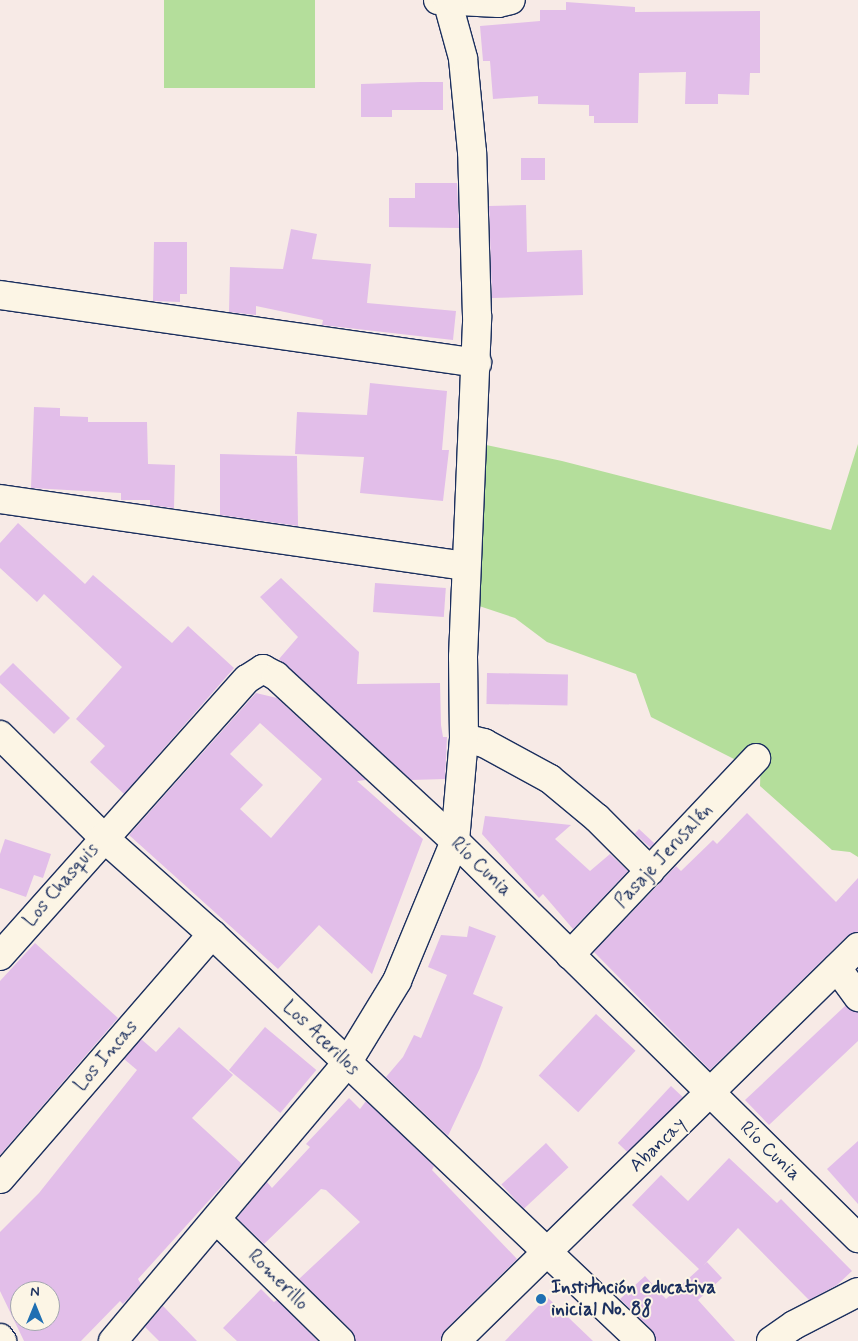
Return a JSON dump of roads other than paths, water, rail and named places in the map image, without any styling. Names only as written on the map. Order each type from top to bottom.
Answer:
[{"type":"street","points":[[113,1341],[217,1220],[347,1063],[397,981],[455,841],[464,738],[466,566],[477,363],[472,152],[463,58],[444,0],[511,0]]},
{"type":"street","points":[[0,295],[477,363]]},
{"type":"street","points":[[0,498],[466,566]]},
{"type":"street","name":"Río Cunia","points":[[103,837],[253,672],[263,668],[276,676],[455,841],[858,1238]]},
{"type":"street","name":"Los Acerillos","points":[[0,735],[103,837],[212,934],[641,1341]]},
{"type":"street","points":[[464,738],[484,743],[550,779],[596,818],[650,871]]},
{"type":"street","name":"Pasaje Jerusalén","points":[[570,955],[756,758]]},
{"type":"street","name":"Los Chasquis","points":[[0,956],[103,837]]},
{"type":"street","name":"Los Incas","points":[[0,1179],[212,934]]},
{"type":"street","name":"Abancay","points":[[456,1341],[711,1094],[858,947]]},
{"type":"street","points":[[837,968],[858,997]]},
{"type":"street","name":"Romerillo","points":[[217,1220],[340,1341]]},
{"type":"street","points":[[772,1341],[794,1325],[858,1292]]},
{"type":"place","name":"Institución educativa inicial No. 88","points":[[541,1299]]}]
